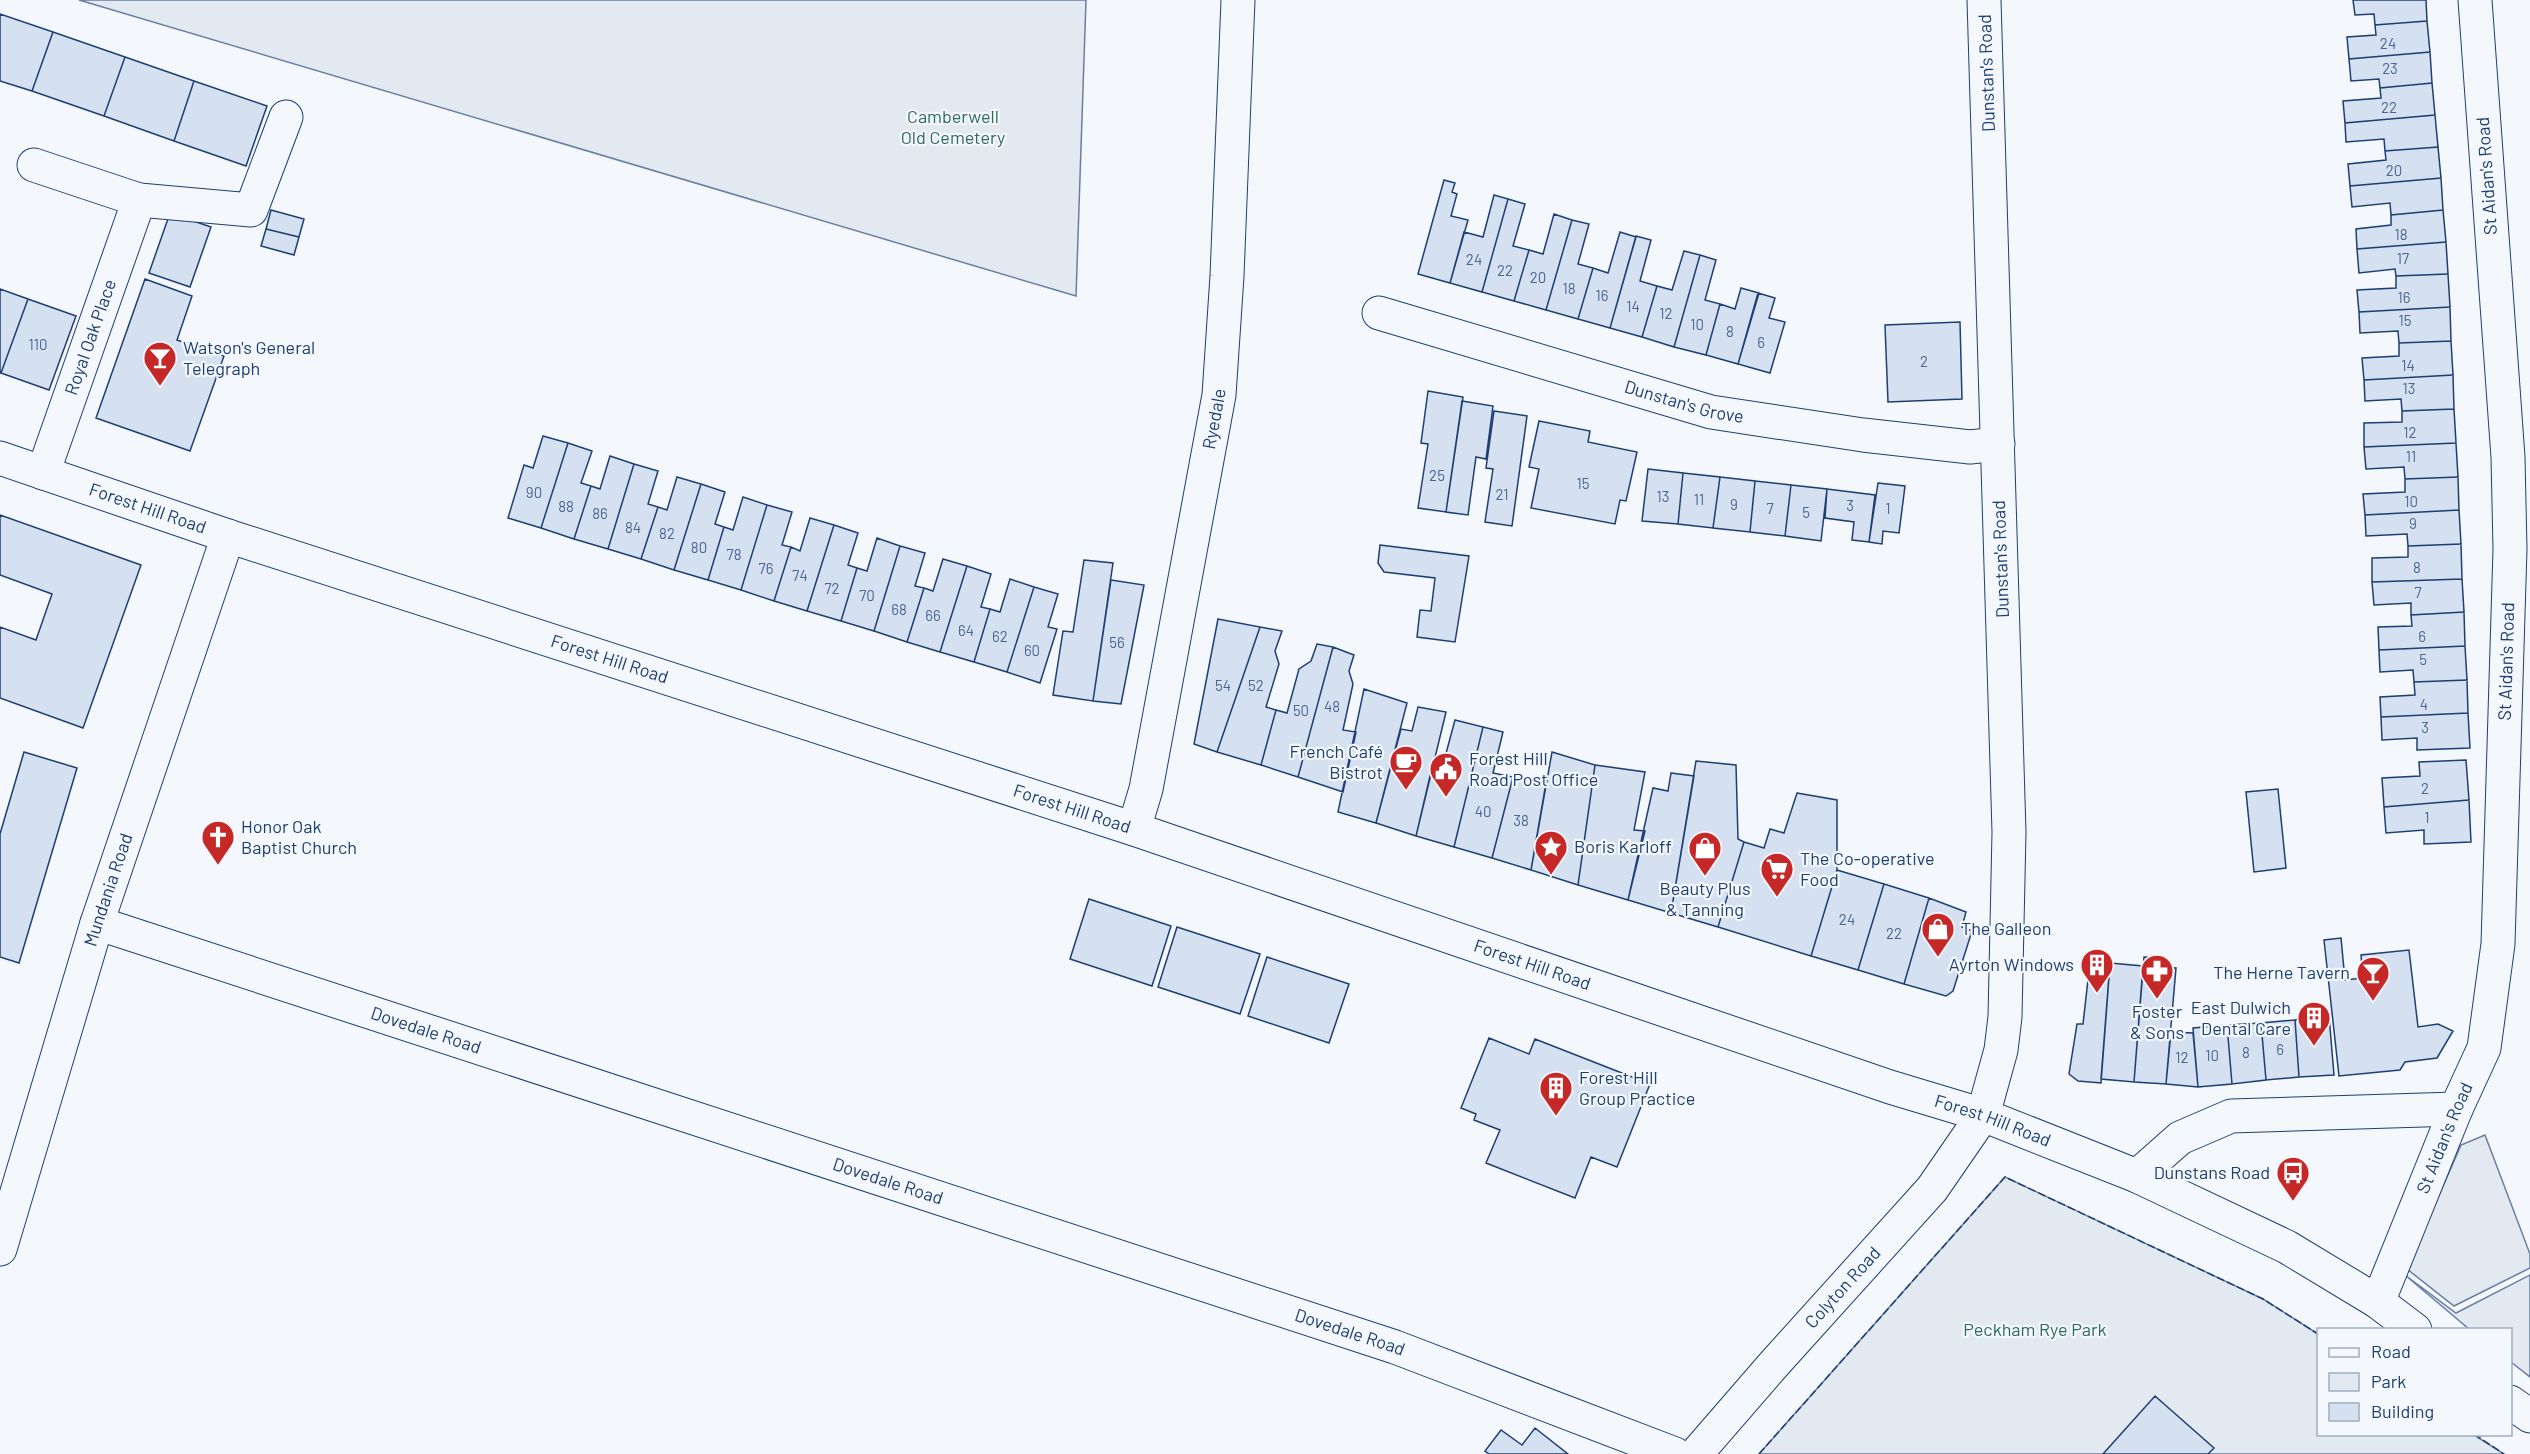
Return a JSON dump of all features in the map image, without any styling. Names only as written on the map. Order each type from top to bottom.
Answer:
[{"type":"street","name":"Ryedale","points":[[1134,828],[1148,777],[1219,395],[1227,276],[1238,0]]},
{"type":"street","name":"Dunstan's Road","points":[[1983,1115],[2001,1050],[2005,1017],[2009,844],[1984,0]]},
{"type":"street","name":"St Aidan's Road","points":[[2378,1302],[2456,1109],[2484,1048],[2498,944],[2520,548],[2508,458],[2475,0]]},
{"type":"street","points":[[34,165],[139,200],[251,210],[286,117]]},
{"type":"street","name":"Royal Oak Place","points":[[43,473],[139,200]]},
{"type":"street","name":"Dunstan's Grove","points":[[1379,313],[1712,412],[1875,437],[1970,447],[1998,444]]},
{"type":"street","name":"Forest Hill Road","points":[[0,458],[228,536],[1134,828],[1890,1087],[1983,1115],[2137,1176],[2288,1247],[2378,1302],[2414,1328]]},
{"type":"street","name":"Mundania Road","points":[[0,1249],[97,923],[228,536]]},
{"type":"street","name":"Dovedale Road","points":[[97,923],[1395,1347],[1675,1454]]},
{"type":"street","points":[[2137,1176],[2180,1138],[2230,1116],[2456,1109]]},
{"type":"street","name":"Colyton Road","points":[[1696,1454],[1932,1189],[1983,1115]]},
{"type":"street","points":[[2512,1403],[2530,1416]]},
{"type":"green space","name":"Camberwell Old Cemetery","points":[[79,0],[1086,0],[1076,296]]},
{"type":"green space","points":[[2485,1135],[2530,1254],[2530,1268],[2454,1306],[2407,1269],[2461,1145]]},
{"type":"green space","name":"Peckham Rye Park","points":[[2005,1177],[2263,1299],[2317,1333],[2317,1436],[2476,1436],[2504,1454],[1759,1454]]},
{"type":"green space","points":[[2405,1275],[2456,1313],[2530,1275],[2530,1377],[2512,1363],[2512,1328],[2468,1328]]},
{"type":"building","points":[[2353,0],[2426,0],[2427,21],[2375,25],[2374,14],[2355,15]]},
{"type":"building","points":[[0,14],[53,32],[32,91],[0,81]]},
{"type":"building","points":[[2427,21],[2430,52],[2349,59],[2347,37],[2376,35],[2375,25]]},
{"type":"building","points":[[53,32],[125,57],[104,116],[32,91]]},
{"type":"building","points":[[2430,52],[2432,83],[2380,88],[2379,79],[2351,81],[2349,59]]},
{"type":"building","points":[[125,57],[194,81],[174,141],[104,116]]},
{"type":"building","points":[[194,81],[267,106],[246,166],[174,141]]},
{"type":"building","points":[[2432,83],[2435,115],[2345,123],[2343,101],[2381,98],[2380,88]]},
{"type":"building","points":[[2435,115],[2438,147],[2385,151],[2384,139],[2346,142],[2345,123]]},
{"type":"building","points":[[2438,147],[2441,178],[2350,186],[2348,164],[2386,160],[2385,151]]},
{"type":"building","points":[[2441,178],[2443,210],[2391,215],[2390,203],[2352,207],[2350,186]]},
{"type":"building","points":[[1444,180],[1455,183],[1452,192],[1457,194],[1451,216],[1468,220],[1450,283],[1418,274]]},
{"type":"building","points":[[1494,195],[1508,199],[1482,292],[1450,283],[1464,232],[1483,237]]},
{"type":"building","points":[[1508,199],[1525,204],[1513,246],[1529,250],[1514,301],[1482,292]]},
{"type":"building","points":[[271,210],[304,219],[299,237],[266,229]]},
{"type":"building","points":[[2443,210],[2446,242],[2357,249],[2356,229],[2391,225],[2391,215]]},
{"type":"building","points":[[170,213],[211,227],[190,287],[149,273]]},
{"type":"building","points":[[1554,214],[1572,220],[1546,310],[1514,301],[1529,250],[1543,254]]},
{"type":"building","points":[[1572,220],[1589,224],[1578,264],[1593,268],[1578,319],[1546,310]]},
{"type":"building","points":[[266,229],[299,237],[294,255],[261,246]]},
{"type":"building","points":[[1620,232],[1636,237],[1610,328],[1578,319],[1593,268],[1608,273]]},
{"type":"building","points":[[1636,236],[1651,240],[1640,281],[1657,286],[1642,337],[1610,328]]},
{"type":"building","points":[[2446,242],[2448,274],[2396,276],[2395,269],[2359,273],[2357,249]]},
{"type":"building","points":[[1684,251],[1700,255],[1674,347],[1642,337],[1657,286],[1672,290]]},
{"type":"building","points":[[1700,255],[1716,260],[1705,300],[1720,304],[1706,355],[1674,347]]},
{"type":"building","points":[[2448,274],[2450,307],[2359,312],[2357,290],[2396,288],[2396,276]]},
{"type":"building","name":"Watson's General Telegraph","points":[[145,279],[192,296],[177,340],[224,356],[190,451],[96,418]]},
{"type":"building","points":[[1741,288],[1759,293],[1738,364],[1706,355],[1720,304],[1735,309]]},
{"type":"building","points":[[0,289],[28,299],[1,373],[0,373]]},
{"type":"building","points":[[1758,293],[1775,298],[1769,318],[1785,322],[1770,373],[1738,364]]},
{"type":"building","points":[[28,299],[76,316],[49,390],[1,373]]},
{"type":"building","points":[[2450,307],[2451,341],[2399,343],[2398,331],[2360,333],[2359,312]]},
{"type":"building","points":[[1960,322],[1962,399],[1888,402],[1885,325]]},
{"type":"building","points":[[2451,341],[2453,375],[2364,380],[2362,358],[2399,356],[2399,343]]},
{"type":"building","points":[[2453,375],[2454,409],[2402,411],[2401,399],[2365,401],[2364,380]]},
{"type":"building","points":[[1428,391],[1463,397],[1446,512],[1418,508],[1428,444],[1421,443]]},
{"type":"building","points":[[1462,401],[1493,406],[1486,459],[1476,457],[1468,515],[1446,512]]},
{"type":"building","points":[[2454,409],[2456,443],[2364,447],[2364,423],[2402,422],[2402,411]]},
{"type":"building","points":[[1494,411],[1527,416],[1512,526],[1485,522],[1493,469],[1486,468]]},
{"type":"building","points":[[1539,421],[1590,431],[1588,442],[1637,452],[1626,501],[1620,500],[1615,524],[1531,508],[1539,469],[1529,467]]},
{"type":"building","points":[[543,436],[568,443],[541,528],[508,518],[524,465],[533,468]]},
{"type":"building","points":[[568,443],[592,451],[581,483],[591,486],[574,539],[541,528]]},
{"type":"building","points":[[2456,443],[2458,477],[2405,479],[2404,467],[2366,469],[2364,447]]},
{"type":"building","points":[[610,456],[634,464],[608,549],[574,539],[591,486],[600,489]]},
{"type":"building","points":[[634,464],[658,471],[648,504],[658,507],[641,559],[608,549]]},
{"type":"building","points":[[1648,469],[1683,473],[1678,524],[1642,521]]},
{"type":"building","points":[[1683,473],[1720,477],[1713,528],[1678,524]]},
{"type":"building","points":[[677,477],[701,484],[674,570],[641,559],[658,507],[667,510]]},
{"type":"building","points":[[1720,477],[1755,481],[1750,532],[1713,528]]},
{"type":"building","points":[[2458,477],[2459,510],[2365,515],[2363,494],[2405,492],[2405,479]]},
{"type":"building","points":[[1755,481],[1791,485],[1785,536],[1750,532]]},
{"type":"building","points":[[1878,483],[1905,486],[1899,533],[1883,531],[1882,544],[1869,542]]},
{"type":"building","points":[[701,484],[725,492],[715,524],[724,527],[708,580],[674,570]]},
{"type":"building","points":[[1791,485],[1827,489],[1821,541],[1785,536]]},
{"type":"building","points":[[1827,489],[1875,495],[1869,542],[1852,540],[1854,522],[1825,518]]},
{"type":"building","points":[[743,497],[767,505],[741,590],[708,580],[724,527],[733,530]]},
{"type":"building","points":[[767,505],[792,512],[782,545],[791,547],[774,601],[741,590]]},
{"type":"building","points":[[2459,510],[2461,544],[2408,546],[2407,534],[2366,536],[2365,515]]},
{"type":"building","points":[[0,515],[141,565],[83,728],[0,698],[0,627],[36,640],[52,594],[0,575]]},
{"type":"building","points":[[810,518],[834,525],[807,611],[774,601],[791,547],[800,551]]},
{"type":"building","points":[[834,525],[858,533],[848,565],[857,568],[841,621],[807,611]]},
{"type":"building","points":[[877,538],[900,546],[874,631],[841,621],[857,568],[867,571]]},
{"type":"building","points":[[2461,544],[2462,579],[2372,582],[2372,558],[2408,557],[2408,546]]},
{"type":"building","points":[[1380,545],[1469,556],[1455,642],[1417,637],[1420,610],[1431,611],[1435,578],[1384,572],[1378,563]]},
{"type":"building","points":[[900,546],[925,553],[915,586],[924,588],[907,642],[874,631]]},
{"type":"building","points":[[943,559],[967,566],[940,652],[907,642],[924,588],[933,591]]},
{"type":"building","points":[[1084,560],[1113,563],[1093,701],[1053,695],[1063,631],[1073,632]]},
{"type":"building","points":[[967,566],[991,574],[981,607],[990,609],[974,662],[940,652]]},
{"type":"building","points":[[1010,579],[1034,587],[1007,672],[974,662],[990,609],[1000,612]]},
{"type":"building","points":[[2462,579],[2464,612],[2411,615],[2411,603],[2374,605],[2372,582]]},
{"type":"building","points":[[1111,580],[1144,585],[1121,704],[1093,701]]},
{"type":"building","points":[[1034,587],[1058,594],[1048,627],[1057,629],[1040,683],[1007,672]]},
{"type":"building","points":[[2464,612],[2465,646],[2379,650],[2378,627],[2412,626],[2411,615]]},
{"type":"building","points":[[1218,619],[1260,627],[1217,752],[1194,744]]},
{"type":"building","points":[[1260,627],[1282,631],[1275,651],[1279,664],[1266,707],[1276,710],[1261,765],[1217,752]]},
{"type":"building","points":[[1317,644],[1333,647],[1298,777],[1261,765],[1276,710],[1287,713],[1299,669],[1311,661]]},
{"type":"building","points":[[2465,646],[2467,680],[2414,682],[2413,670],[2380,672],[2379,650]]},
{"type":"building","points":[[1333,647],[1354,655],[1349,671],[1353,684],[1343,730],[1356,732],[1343,792],[1298,777]]},
{"type":"building","points":[[2467,680],[2468,713],[2381,717],[2380,697],[2415,695],[2414,682]]},
{"type":"building","points":[[1364,689],[1407,703],[1376,823],[1338,812]]},
{"type":"building","name":"French Café Bistrot","points":[[1418,707],[1446,712],[1416,836],[1376,823],[1401,729],[1412,731]]},
{"type":"building","points":[[2468,713],[2470,748],[2417,750],[2417,738],[2382,740],[2381,717]]},
{"type":"building","name":"Forest Hill Road Post Office","points":[[1455,720],[1483,727],[1454,847],[1416,836],[1434,759],[1444,761]]},
{"type":"building","points":[[1483,727],[1503,732],[1493,773],[1513,777],[1492,858],[1454,847]]},
{"type":"building","points":[[24,752],[77,768],[19,963],[0,957],[0,834]]},
{"type":"building","points":[[1552,752],[1595,765],[1578,885],[1531,870]]},
{"type":"building","points":[[2466,760],[2469,800],[2384,807],[2382,778],[2420,776],[2419,762]]},
{"type":"building","name":"Beauty Plus & Tanning","points":[[1696,761],[1736,765],[1738,839],[1744,842],[1718,927],[1671,913]]},
{"type":"building","points":[[1595,765],[1645,772],[1634,830],[1645,831],[1628,900],[1578,885]]},
{"type":"building","points":[[1671,773],[1694,776],[1671,913],[1628,900],[1653,788],[1668,791]]},
{"type":"building","points":[[1513,777],[1546,783],[1531,870],[1492,858]]},
{"type":"building","points":[[2278,789],[2286,868],[2254,872],[2246,792]]},
{"type":"building","name":"The Co-operative Food","points":[[1797,793],[1837,800],[1837,870],[1811,956],[1718,927],[1744,842],[1764,848],[1770,829],[1784,833]]},
{"type":"building","points":[[2469,800],[2471,842],[2424,844],[2424,830],[2386,833],[2384,807]]},
{"type":"building","points":[[1837,870],[1884,884],[1858,970],[1811,956]]},
{"type":"building","points":[[1884,884],[1929,898],[1904,984],[1858,970]]},
{"type":"building","name":"The Galleon","points":[[1929,898],[1966,912],[1962,927],[1972,931],[1953,991],[1946,996],[1904,984]]},
{"type":"building","points":[[1089,899],[1171,926],[1152,986],[1070,959]]},
{"type":"building","points":[[1177,927],[1260,954],[1240,1014],[1158,987]]},
{"type":"building","name":"The Herne Tavern","points":[[2341,938],[2345,980],[2363,978],[2361,955],[2409,950],[2418,1027],[2438,1024],[2453,1031],[2437,1058],[2405,1062],[2400,1070],[2339,1076],[2324,940]]},
{"type":"building","points":[[1267,957],[1349,984],[1329,1043],[1248,1016]]},
{"type":"building","name":"Foster & Sons","points":[[2144,957],[2159,958],[2158,967],[2176,968],[2166,1084],[2134,1082]]},
{"type":"building","name":"Ayrton Windows","points":[[2090,962],[2110,964],[2101,1083],[2078,1081],[2069,1074],[2077,1024],[2083,1024]]},
{"type":"building","points":[[2110,963],[2143,966],[2134,1082],[2101,1079]]},
{"type":"building","name":"East Dulwich Dental Care","points":[[2329,1016],[2334,1075],[2299,1077],[2295,1020]]},
{"type":"building","points":[[2295,1020],[2299,1077],[2266,1080],[2261,1023]]},
{"type":"building","points":[[2261,1023],[2266,1080],[2232,1084],[2227,1025]]},
{"type":"building","points":[[2227,1025],[2232,1084],[2198,1087],[2193,1028]]},
{"type":"building","points":[[2171,1032],[2193,1033],[2198,1087],[2166,1084]]},
{"type":"building","name":"Forest Hill Group Practice","points":[[1489,1038],[1529,1054],[1535,1039],[1650,1084],[1617,1167],[1591,1157],[1575,1198],[1486,1163],[1500,1130],[1474,1120],[1476,1114],[1461,1108]]},
{"type":"building","points":[[2155,1396],[2214,1448],[2208,1454],[2103,1454]]},
{"type":"building","points":[[1535,1428],[1568,1454],[1489,1454],[1485,1451],[1501,1430],[1522,1445]]},
{"type":"fence","points":[[1759,1454],[2005,1177],[2263,1299],[2317,1333]]},
{"type":"fence","points":[[2477,1436],[2504,1454]]},
{"type":"place","name":"Watson's General Telegraph","points":[[160,387]]},
{"type":"place","name":"French Café Bistrot","points":[[1406,791]]},
{"type":"place","name":"Forest Hill Road Post Office","points":[[1446,798]]},
{"type":"place","name":"Honor Oak Baptist Church","points":[[218,866]]},
{"type":"place","name":"Boris Karloff","points":[[1551,876]]},
{"type":"place","name":"Beauty Plus & Tanning","points":[[1705,877]]},
{"type":"place","name":"The Co-operative Food","points":[[1777,898]]},
{"type":"place","name":"The Galleon","points":[[1938,958]]},
{"type":"place","name":"Ayrton Windows","points":[[2097,994]]},
{"type":"place","name":"Foster & Sons","points":[[2157,1000]]},
{"type":"place","name":"The Herne Tavern","points":[[2373,1002]]},
{"type":"place","name":"East Dulwich Dental Care","points":[[2314,1047]]},
{"type":"place","name":"Forest Hill Group Practice","points":[[1556,1117]]},
{"type":"place","name":"Dunstans Road","points":[[2293,1202]]}]
